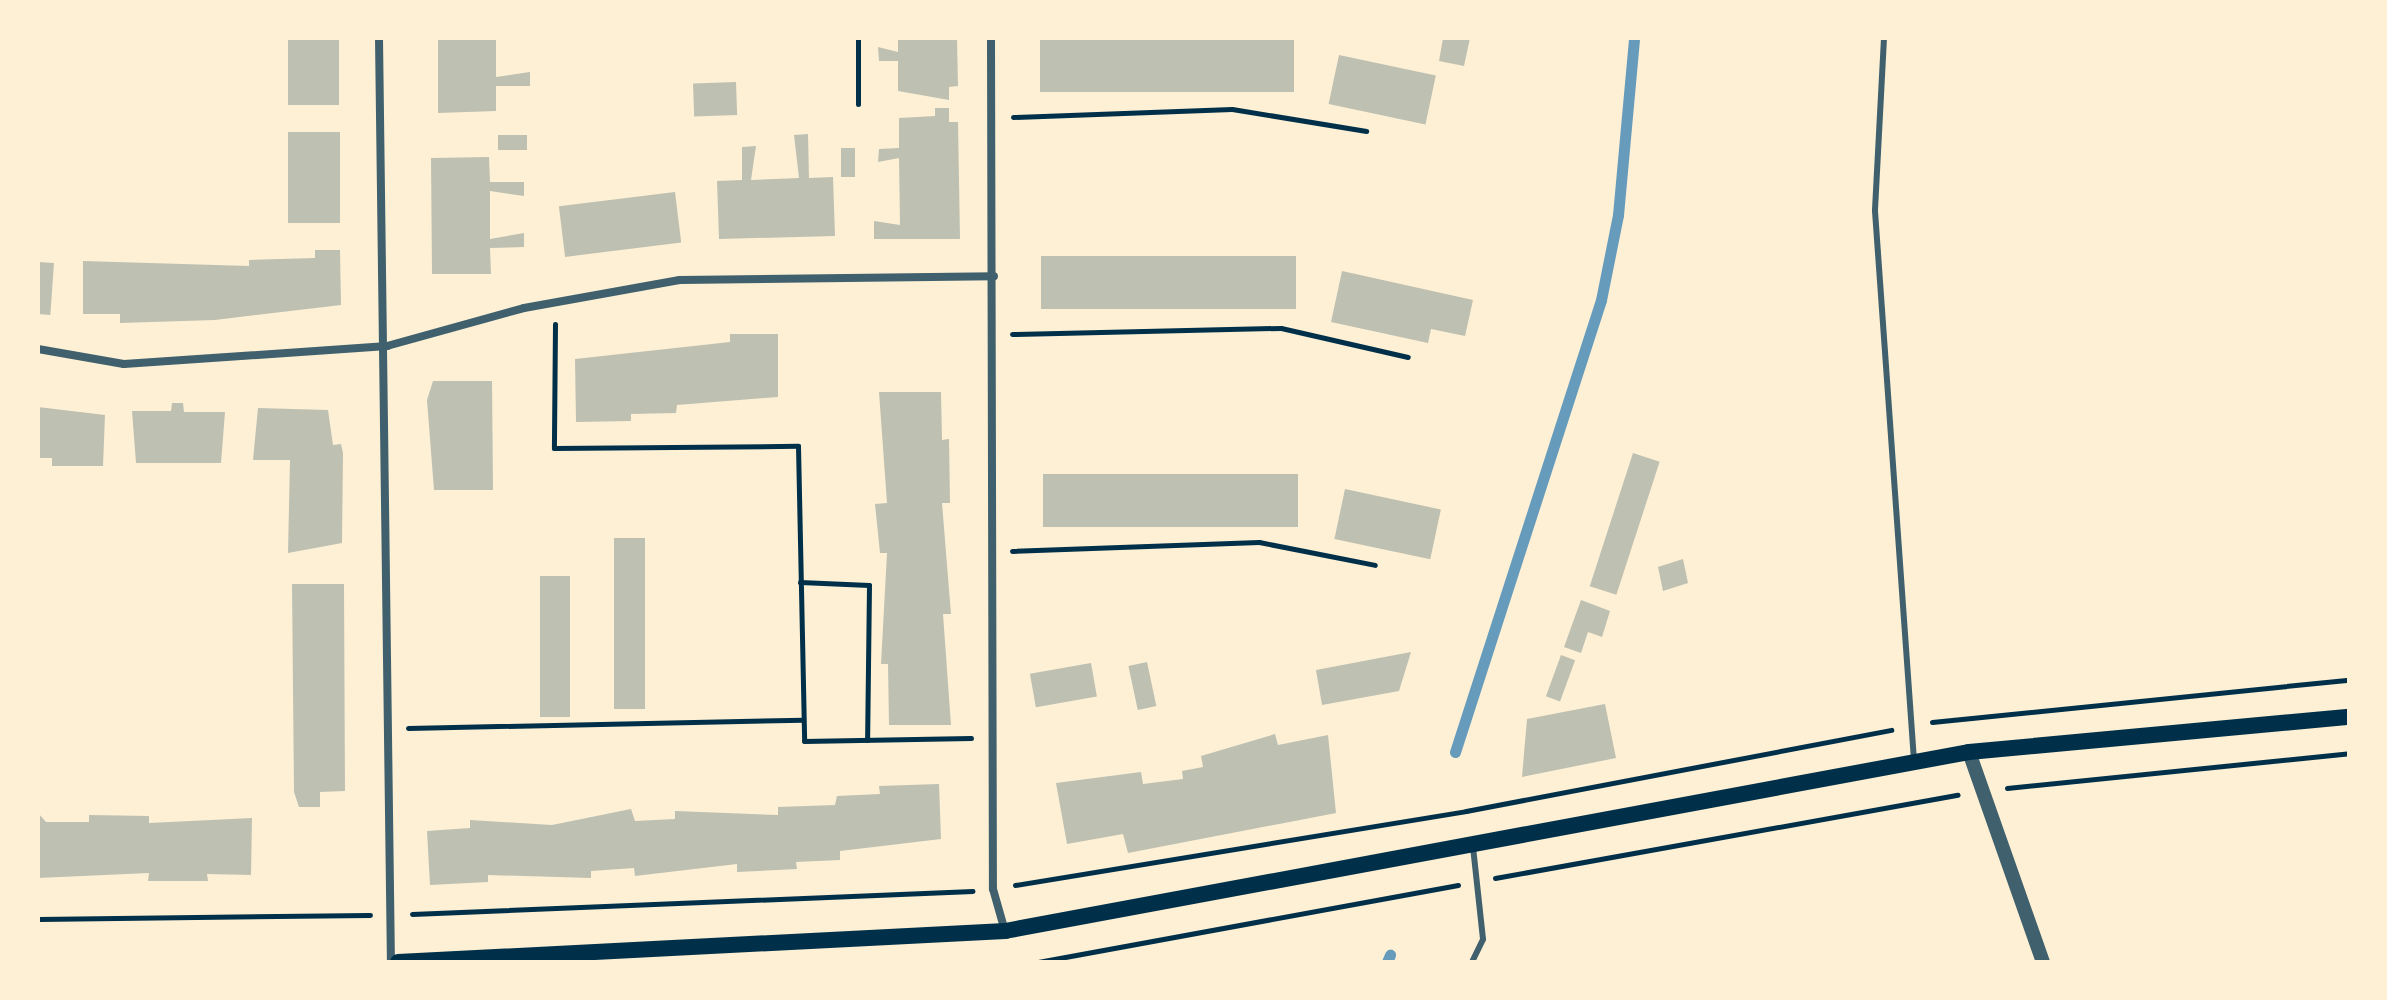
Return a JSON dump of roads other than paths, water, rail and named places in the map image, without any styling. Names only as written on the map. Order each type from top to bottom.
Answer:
[{"type":"main road","points":[[398,962],[1005,931],[1473,847],[1969,752],[2349,717]]},
{"type":"street","points":[[379,38],[387,346],[391,962]]},
{"type":"street","points":[[991,38],[995,552],[993,889],[1005,931]]},
{"type":"street","points":[[38,349],[124,364],[387,346],[555,303],[680,280],[994,276]]},
{"type":"street","points":[[1969,752],[2043,962]]},
{"type":"lane","points":[[1884,38],[1875,211],[1914,761]]},
{"type":"lane","points":[[1472,962],[1483,939],[1473,847]]},
{"type":"waterway","points":[[1455,752],[1601,300],[1618,215],[1634,38]]},
{"type":"waterway","points":[[1387,962],[1390,955]]}]
